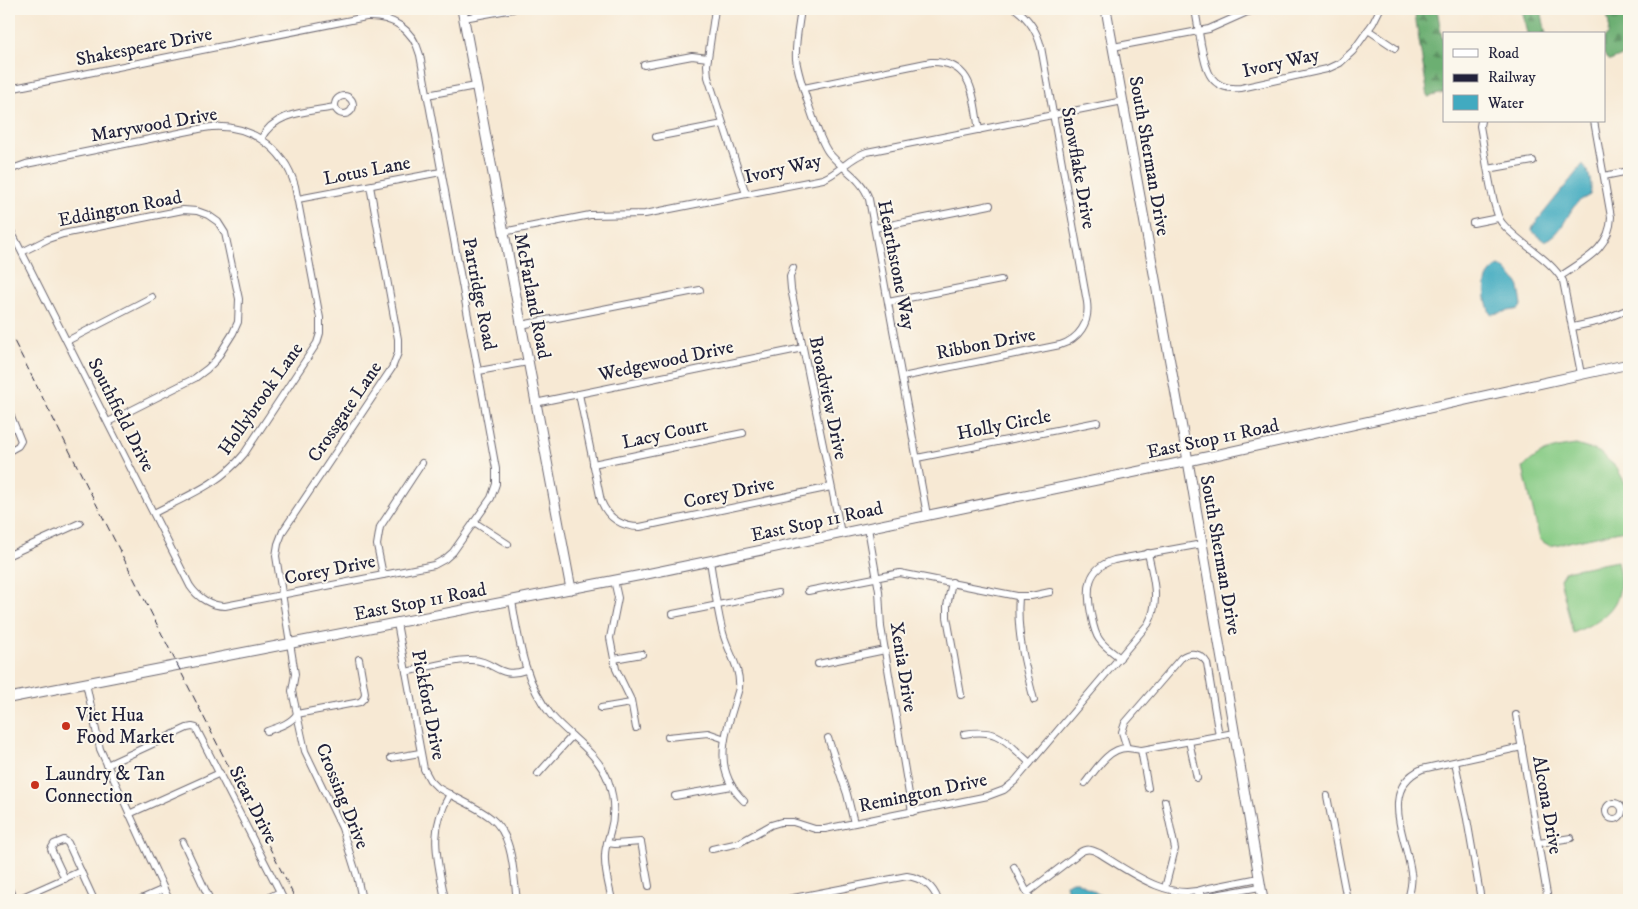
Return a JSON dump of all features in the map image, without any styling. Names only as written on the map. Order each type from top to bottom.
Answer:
[{"type":"main road","name":"McFarland Road","points":[[462,9],[570,589]]},
{"type":"main road","name":"South Sherman Drive","points":[[1106,9],[1188,461],[1263,900]]},
{"type":"main road","name":"East Stop 11 Road","points":[[9,698],[570,589],[868,528],[1188,461],[1629,364]]},
{"type":"street","points":[[464,18],[513,9]]},
{"type":"street","points":[[715,9],[708,58],[708,79],[746,194]]},
{"type":"street","name":"Hearthstone Way","points":[[801,9],[796,53],[798,68],[823,143],[830,154],[859,180],[870,199],[927,515]]},
{"type":"street","name":"Snowflake Drive","points":[[1016,9],[1030,23],[1038,38],[1088,305],[1085,323],[1075,337]]},
{"type":"street","points":[[1195,9],[1199,30]]},
{"type":"street","points":[[1113,47],[1212,28],[1258,9]]},
{"type":"street","name":"Ivory Way","points":[[1199,30],[1206,69],[1216,82],[1225,87],[1238,88],[1327,69],[1340,62],[1348,56],[1368,30],[1380,9]]},
{"type":"street","name":"Shakespeare Drive","points":[[9,89],[366,17],[383,18],[401,25]]},
{"type":"street","name":"Partridge Road","points":[[401,25],[410,33],[418,48],[497,477],[491,498],[455,549],[445,559]]},
{"type":"street","points":[[1368,30],[1395,48]]},
{"type":"street","points":[[644,65],[692,56],[708,58]]},
{"type":"street","points":[[804,88],[931,62],[939,62],[957,68],[968,80],[972,89],[979,130]]},
{"type":"street","points":[[427,95],[476,86]]},
{"type":"street","name":"Ivory Way","points":[[503,232],[590,215],[648,214],[823,179],[854,157],[867,152],[1123,101]]},
{"type":"street","points":[[261,139],[271,125],[285,117],[336,107]]},
{"type":"street","points":[[1482,122],[1480,126],[1498,218],[1560,276],[1566,290],[1581,374]]},
{"type":"street","points":[[1560,276],[1601,247],[1610,228],[1611,217],[1594,122]]},
{"type":"street","points":[[656,138],[723,124]]},
{"type":"street","name":"Marywood Drive","points":[[9,170],[26,164],[209,127],[237,129],[261,139],[276,151],[287,166],[293,179],[298,199]]},
{"type":"street","points":[[1488,169],[1533,161]]},
{"type":"street","name":"Lotus Lane","points":[[298,199],[441,172]]},
{"type":"street","points":[[1604,176],[1629,172]]},
{"type":"street","name":"Crossgate Lane","points":[[291,644],[276,561],[281,535],[392,368],[398,353],[398,339],[370,186]]},
{"type":"street","name":"Hollybrook Lane","points":[[154,513],[212,483],[233,467],[244,454],[316,345],[320,334],[320,321],[298,199]]},
{"type":"street","points":[[875,228],[990,205]]},
{"type":"street","name":"Eddington Road","points":[[22,252],[48,239],[68,232],[183,210],[197,211],[208,215],[218,222],[227,238],[240,302],[236,329],[212,364],[198,377],[108,422]]},
{"type":"street","points":[[1472,224],[1498,218]]},
{"type":"street","name":"Southfield Drive","points":[[9,227],[193,590],[201,598],[218,605]]},
{"type":"street","name":"Broadview Drive","points":[[793,268],[790,286],[841,533]]},
{"type":"street","points":[[888,302],[1001,280]]},
{"type":"street","points":[[521,325],[700,290]]},
{"type":"street","points":[[67,341],[152,297]]},
{"type":"street","points":[[1573,327],[1600,321],[1624,311]]},
{"type":"street","name":"Ribbon Drive","points":[[902,377],[1060,345],[1075,337]]},
{"type":"street","name":"Wedgewood Drive","points":[[536,403],[803,348]]},
{"type":"street","points":[[479,371],[528,362]]},
{"type":"street","points":[[579,394],[593,464]]},
{"type":"street","points":[[9,411],[21,437],[21,443],[9,451]]},
{"type":"street","name":"Holly Circle","points":[[917,458],[1096,422]]},
{"type":"street","name":"Lacy Court","points":[[593,464],[743,433]]},
{"type":"street","points":[[383,575],[377,545],[380,527],[422,463]]},
{"type":"street","name":"Corey Drive","points":[[593,464],[604,508],[617,521],[640,527],[831,487]]},
{"type":"street","points":[[9,555],[80,522]]},
{"type":"street","points":[[474,522],[508,544]]},
{"type":"street","name":"Xenia Drive","points":[[868,528],[880,599],[880,622],[912,812]]},
{"type":"street","points":[[1120,658],[1102,643],[1096,633],[1088,601],[1088,591],[1094,573],[1102,565],[1114,560],[1202,544]]},
{"type":"street","name":"Remington Drive","points":[[712,849],[739,843],[771,824],[781,822],[798,823],[815,829],[825,829],[997,793],[1011,784],[1120,658],[1154,614],[1156,594],[1148,553]]},
{"type":"street","name":"Corey Drive","points":[[218,605],[225,606],[429,566],[445,559]]},
{"type":"street","points":[[710,560],[723,633],[739,678],[739,688],[725,739],[723,760],[725,772],[732,786],[744,801]]},
{"type":"street","points":[[808,591],[876,576],[900,573],[1019,596],[1031,596],[1050,592]]},
{"type":"street","points":[[614,580],[618,598],[610,638],[616,669],[631,703],[636,728]]},
{"type":"street","points":[[952,582],[947,617],[961,695]]},
{"type":"street","points":[[673,614],[778,593]]},
{"type":"street","points":[[1019,596],[1019,626],[1027,674],[1034,700]]},
{"type":"street","points":[[512,600],[526,670],[542,703],[554,719],[596,760],[609,783],[613,801],[613,813],[605,863],[612,900]]},
{"type":"street","name":"Pickford Drive","points":[[397,623],[423,767],[437,787],[490,817],[500,828],[508,846],[517,900]]},
{"type":"street","name":"Crossing Drive","points":[[291,644],[295,674],[292,689],[306,754],[342,828],[357,876],[362,900]]},
{"type":"street","points":[[818,664],[885,650]]},
{"type":"street","points":[[614,659],[642,654]]},
{"type":"street","points":[[1127,748],[1122,732],[1125,723],[1181,658],[1188,654],[1194,654],[1203,658],[1207,665],[1219,736]]},
{"type":"street","points":[[267,732],[293,719],[297,714],[362,700],[365,692],[359,659]]},
{"type":"street","points":[[406,672],[468,660],[489,664],[508,674],[526,670]]},
{"type":"street","points":[[86,684],[99,747],[169,900]]},
{"type":"street","points":[[600,708],[631,703]]},
{"type":"street","name":"Alcona Drive","points":[[1516,714],[1548,900]]},
{"type":"street","name":"Siear Drive","points":[[107,765],[187,728],[192,727],[199,732],[284,900]]},
{"type":"street","points":[[964,734],[979,732],[995,735],[1030,763]]},
{"type":"street","points":[[668,737],[708,733],[725,739]]},
{"type":"street","points":[[1085,783],[1107,757],[1127,748],[1141,750],[1234,733]]},
{"type":"street","points":[[538,774],[572,736]]},
{"type":"street","points":[[828,738],[846,790],[854,823]]},
{"type":"street","points":[[1190,741],[1197,778]]},
{"type":"street","points":[[1408,900],[1412,876],[1397,805],[1398,792],[1406,779],[1422,769],[1522,747]]},
{"type":"street","points":[[1141,750],[1148,788]]},
{"type":"street","points":[[390,758],[420,753]]},
{"type":"street","points":[[1455,762],[1481,900]]},
{"type":"street","points":[[129,814],[220,773]]},
{"type":"street","points":[[675,796],[732,786]]},
{"type":"street","points":[[445,900],[436,849],[436,835],[438,818],[450,794]]},
{"type":"street","points":[[1327,796],[1347,900]]},
{"type":"street","points":[[1165,801],[1175,849],[1165,888]]},
{"type":"street","points":[[1538,843],[1571,838]]},
{"type":"street","points":[[64,879],[51,849],[54,844],[61,841],[68,842],[94,900]]},
{"type":"street","points":[[183,842],[210,900]]},
{"type":"street","points":[[607,843],[641,842],[649,886]]},
{"type":"street","points":[[1027,893],[1079,853],[1087,849],[1092,849],[1140,878],[1165,888],[1195,892],[1260,882]]},
{"type":"street","points":[[1014,867],[1031,900]]},
{"type":"street","points":[[9,889],[15,900],[32,897],[81,871]]},
{"type":"street","points":[[783,900],[900,876],[913,877],[923,881],[932,888],[938,900]]},
{"type":"street","points":[[139,900],[164,889]]},
{"type":"street","points":[[263,900],[280,892]]},
{"type":"street","points":[[1191,900],[1195,892]]},
{"type":"green space","points":[[1414,9],[1437,9],[1443,43],[1443,93],[1428,97]]},
{"type":"green space","points":[[1522,9],[1541,9],[1546,32],[1527,32]]},
{"type":"green space","points":[[1606,9],[1629,9],[1629,53],[1610,61],[1606,57],[1606,36],[1608,35],[1609,24]]},
{"type":"green space","points":[[1576,445],[1599,452],[1616,467],[1627,486],[1629,512],[1624,530],[1550,546],[1540,540],[1523,468],[1547,451]]},
{"type":"green space","points":[[1617,561],[1620,581],[1619,591],[1612,608],[1598,620],[1573,633],[1560,579],[1565,571]]},
{"type":"water","points":[[1583,164],[1590,178],[1590,195],[1577,203],[1556,234],[1545,241],[1532,231],[1533,226]]},
{"type":"water","points":[[1499,266],[1505,269],[1518,283],[1522,304],[1519,309],[1493,314],[1490,313],[1485,293],[1489,274]]},
{"type":"water","points":[[1077,881],[1105,898],[1114,900],[1083,900],[1067,889],[1066,884]]},
{"type":"railway","points":[[9,331],[296,900]]},
{"type":"place","name":"Viet Hua Food Market","points":[[66,726]]},
{"type":"place","name":"Laundry & Tan Connection","points":[[35,785]]}]
